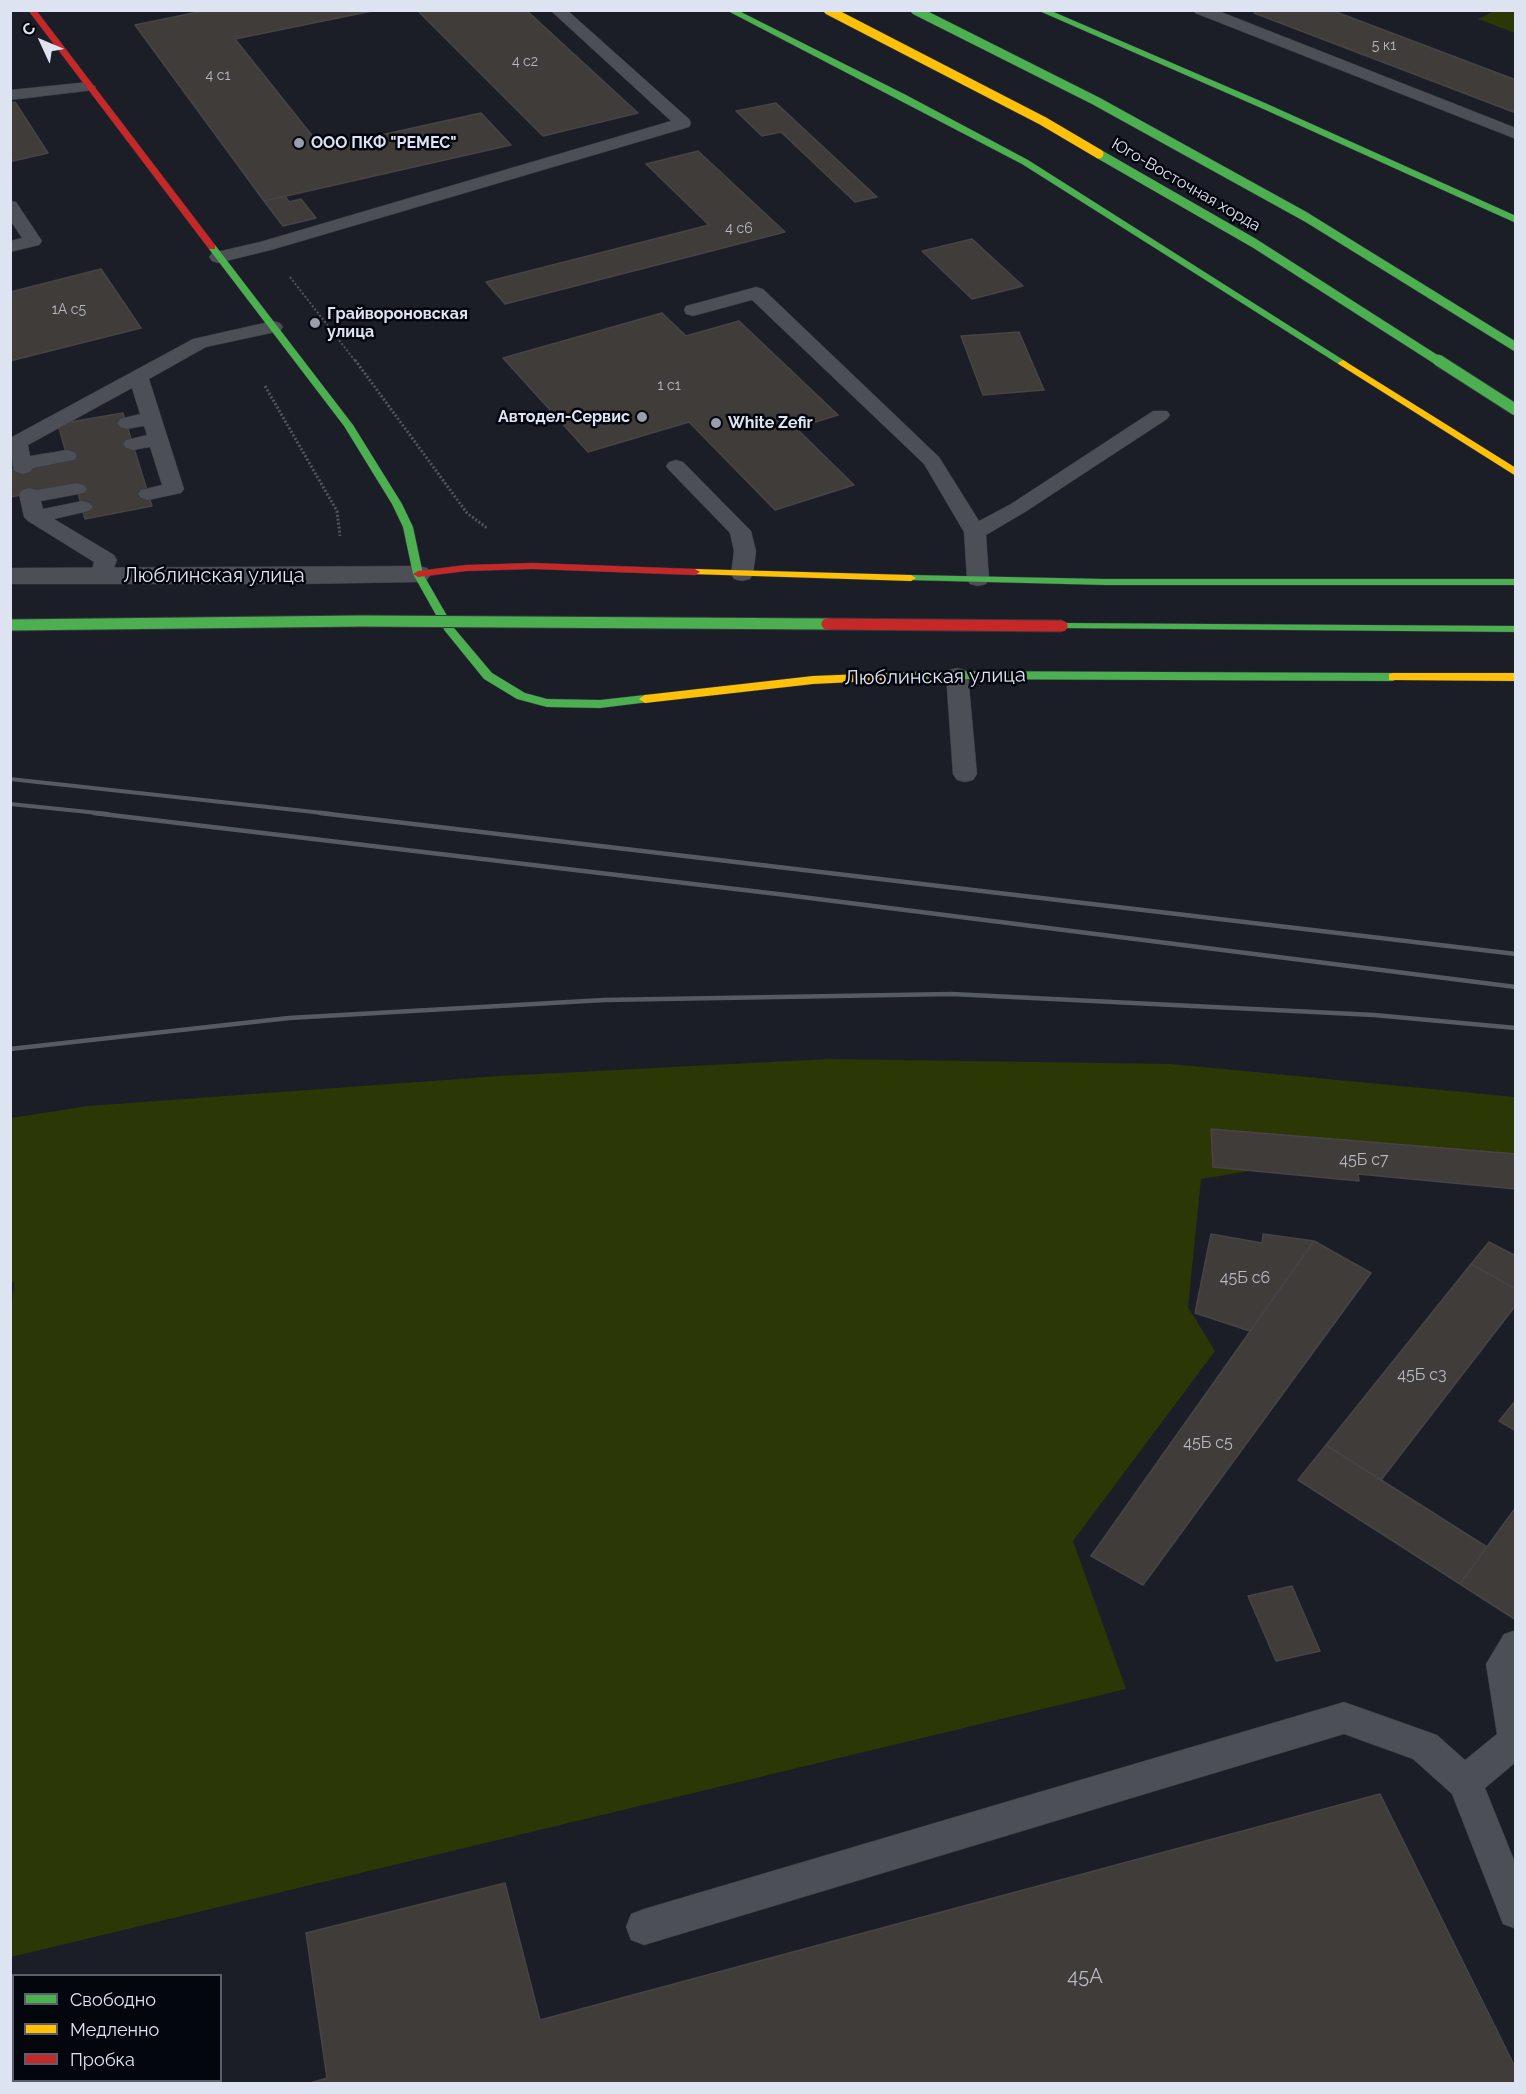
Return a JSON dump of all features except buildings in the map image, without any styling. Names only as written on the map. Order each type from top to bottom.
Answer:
[{"type":"main road","points":[[32,10],[88,87],[348,425],[398,504],[408,526],[418,574]]},
{"type":"main road","points":[[730,10],[903,97],[1025,162],[1515,472]]},
{"type":"main road","name":"Юго-Восточная хорда","points":[[828,10],[1043,121],[1224,226],[1515,410]]},
{"type":"main road","name":"Юго-Восточная хорда","points":[[915,10],[1096,101],[1306,217],[1515,347]]},
{"type":"main road","points":[[1041,10],[1262,105],[1515,220]]},
{"type":"main road","name":"Люблинская улица","points":[[1436,582],[1105,582],[742,574],[532,566],[466,568],[418,574],[449,629],[472,660],[505,688],[521,696],[547,703],[600,704],[813,680],[957,675],[1515,677]]},
{"type":"main road","points":[[1436,582],[1486,575],[1515,566]]},
{"type":"main road","points":[[1436,582],[1515,582]]},
{"type":"main road","points":[[10,625],[384,621],[1515,629]]},
{"type":"street","name":"Люблинская улица","points":[[10,576],[418,574]]},
{"type":"lane","points":[[218,257],[265,246],[683,123],[556,10]]},
{"type":"lane","points":[[1201,10],[1515,134]]},
{"type":"lane","points":[[10,95],[88,87]]},
{"type":"lane","points":[[10,206],[33,242],[10,247]]},
{"type":"lane","points":[[693,310],[756,293],[932,461],[975,532],[978,579]]},
{"type":"lane","points":[[14,443],[200,343],[273,327]]},
{"type":"lane","points":[[138,376],[168,471],[145,485]]},
{"type":"lane","points":[[975,532],[1018,508],[1160,414]]},
{"type":"lane","points":[[126,423],[152,418]]},
{"type":"lane","points":[[14,443],[61,435]]},
{"type":"lane","points":[[133,444],[158,439]]},
{"type":"lane","points":[[14,443],[22,466],[67,456]]},
{"type":"lane","points":[[676,466],[740,531],[745,551],[742,574]]},
{"type":"lane","points":[[79,498],[31,502],[106,560],[101,576]]},
{"type":"lane","points":[[957,675],[965,774]]},
{"type":"lane","points":[[1465,1783],[1515,1740],[1503,1664],[1515,1645]]},
{"type":"lane","points":[[644,1927],[1344,1718],[1425,1747],[1465,1783],[1515,1911]]},
{"type":"path","points":[[265,246],[326,321],[467,513],[489,529]]},
{"type":"path","points":[[235,335],[337,511],[340,539],[337,543]]},
{"type":"green space","points":[[1494,11],[1515,11],[1515,33],[1478,19]]},
{"type":"green space","points":[[829,1059],[1171,1064],[1515,1097],[1515,1175],[1335,1157],[1201,1179],[1188,1307],[1215,1351],[1073,1541],[1126,1689],[11,1957],[10,1326],[14,1282],[11,1282],[11,1118],[88,1106],[500,1076]]},
{"type":"railway","points":[[10,779],[332,814]]},
{"type":"railway","points":[[10,804],[108,814]]},
{"type":"railway","points":[[94,813],[786,895],[1516,987]]},
{"type":"railway","points":[[320,813],[1516,954]]},
{"type":"railway","points":[[10,1049],[289,1018],[604,1000],[952,994],[1374,1015],[1516,1028]]},
{"type":"traffic: fast","points":[[730,10],[903,97],[1025,162],[1343,363]]},
{"type":"traffic: fast","points":[[915,10],[1096,101],[1306,217],[1516,347]]},
{"type":"traffic: fast","points":[[1041,10],[1262,105],[1516,220]]},
{"type":"traffic: fast","points":[[1099,154],[1254,243],[1516,410]]},
{"type":"traffic: fast","points":[[212,247],[348,425],[397,504],[408,527],[418,574],[449,629],[488,676],[521,696],[547,703],[600,704],[645,699]]},
{"type":"traffic: fast","points":[[911,578],[1105,582],[1516,582]]},
{"type":"traffic: fast","points":[[10,625],[361,621],[827,624]]},
{"type":"traffic: fast","points":[[1062,626],[1516,629]]},
{"type":"traffic: fast","points":[[888,677],[933,675],[1393,677]]},
{"type":"traffic: slow","points":[[828,10],[1043,121],[1099,154]]},
{"type":"traffic: slow","points":[[1343,363],[1516,473]]},
{"type":"traffic: slow","points":[[695,572],[911,578]]},
{"type":"traffic: slow","points":[[645,699],[813,680],[888,677]]},
{"type":"traffic: slow","points":[[1393,677],[1516,677]]},
{"type":"traffic: jam","points":[[32,10],[212,247]]},
{"type":"traffic: jam","points":[[418,574],[466,568],[533,566],[695,572]]},
{"type":"traffic: jam","points":[[827,624],[1062,626]]},
{"type":"place","name":"ООО ПКФ \"РЕМЕС\"","points":[[299,143]]},
{"type":"place","name":"Грайвороновская улица","points":[[315,323]]},
{"type":"place","name":"Автодел-Сервис","points":[[642,417]]},
{"type":"place","name":"White Zefir","points":[[716,423]]}]
